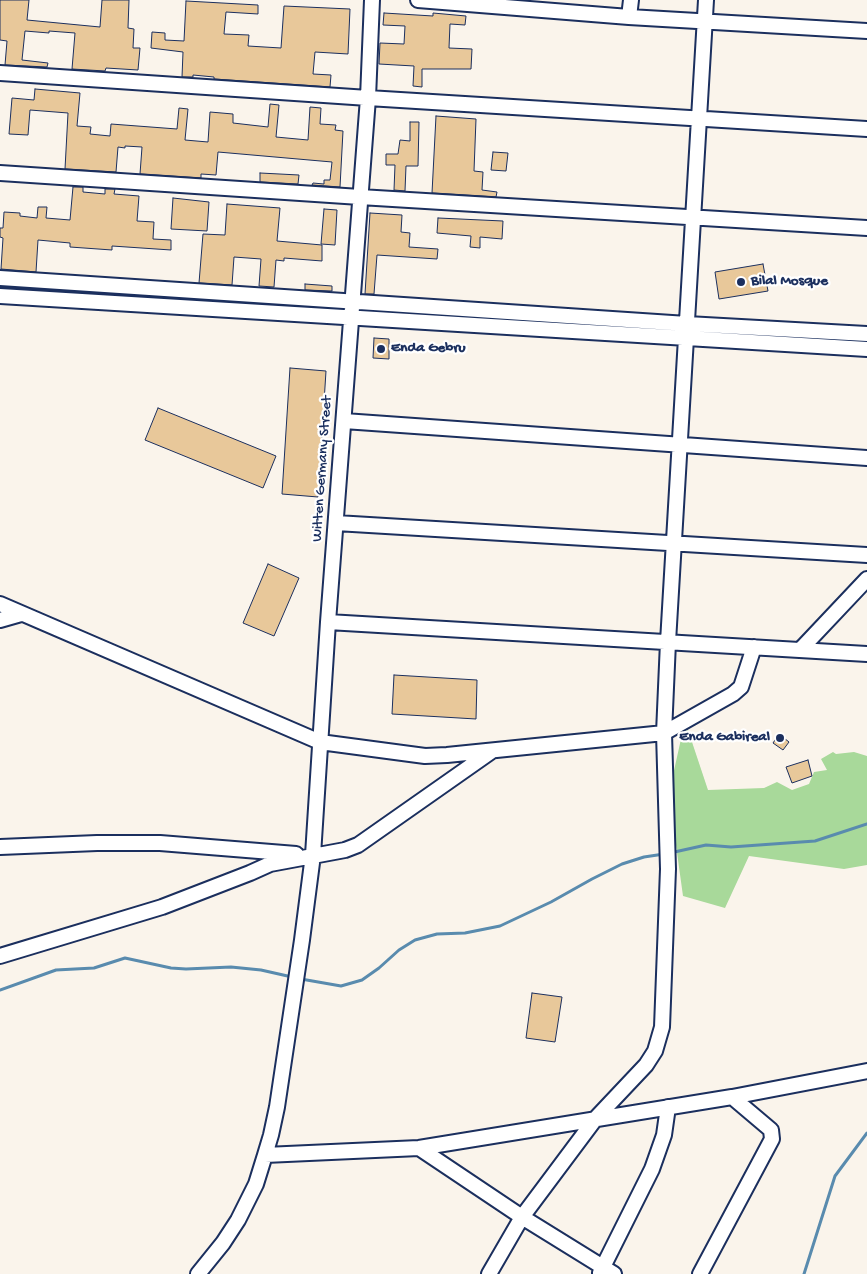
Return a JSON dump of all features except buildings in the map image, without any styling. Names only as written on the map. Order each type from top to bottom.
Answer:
[{"type":"street","name":"Witten Germany Street","points":[[198,1274],[223,1243],[238,1220],[256,1184],[272,1135],[302,940],[313,855],[350,317],[353,301],[368,98],[372,0]]},
{"type":"street","points":[[418,0],[629,17],[867,31]]},
{"type":"street","points":[[629,17],[631,0]]},
{"type":"street","points":[[489,1274],[522,1217],[596,1118],[646,1065],[655,1050],[662,1027],[668,870],[664,733],[706,0]]},
{"type":"street","points":[[0,73],[867,129]]},
{"type":"street","points":[[0,173],[867,228]]},
{"type":"street","points":[[0,278],[353,301],[687,331]]},
{"type":"street","points":[[97,302],[99,284]]},
{"type":"street","points":[[0,296],[350,317],[687,331],[848,340],[867,334]]},
{"type":"street","points":[[848,340],[867,349]]},
{"type":"street","points":[[344,421],[867,458]]},
{"type":"street","points":[[336,523],[867,555]]},
{"type":"street","points":[[800,650],[867,579]]},
{"type":"street","points":[[0,604],[320,742],[425,756],[664,733],[733,694],[741,687],[754,647]]},
{"type":"street","points":[[0,620],[21,614]]},
{"type":"street","points":[[328,622],[867,654]]},
{"type":"street","points":[[0,956],[162,907],[270,864],[345,850],[358,845],[492,750]]},
{"type":"street","points":[[0,847],[97,843],[160,843],[313,855]]},
{"type":"street","points":[[265,1155],[419,1148],[732,1097],[867,1071]]},
{"type":"street","points":[[700,1274],[772,1139],[771,1130],[732,1097]]},
{"type":"street","points":[[419,1148],[606,1272],[652,1169],[664,1135],[668,1107]]},
{"type":"green space","points":[[685,721],[708,790],[764,788],[777,782],[792,790],[809,784],[814,772],[827,770],[821,759],[833,752],[836,754],[854,752],[867,756],[867,865],[844,869],[749,856],[725,908],[683,896],[674,831],[673,775]]},
{"type":"waterway","points":[[670,853],[706,845],[731,847],[815,841],[867,824]]},
{"type":"waterway","points":[[301,979],[341,986],[362,980],[399,950],[415,940],[437,934],[465,933],[500,926],[551,902],[622,864],[644,857],[664,854]]},
{"type":"waterway","points":[[0,990],[56,970],[94,968],[125,958],[171,968],[231,967],[261,970],[292,977]]},
{"type":"waterway","points":[[804,1274],[835,1176],[867,1133]]},
{"type":"place","name":"Bilal Mosque","points":[[741,282]]},
{"type":"place","name":"Enda Gebru","points":[[381,349]]},
{"type":"place","name":"Enda Gabireal","points":[[780,738]]}]
